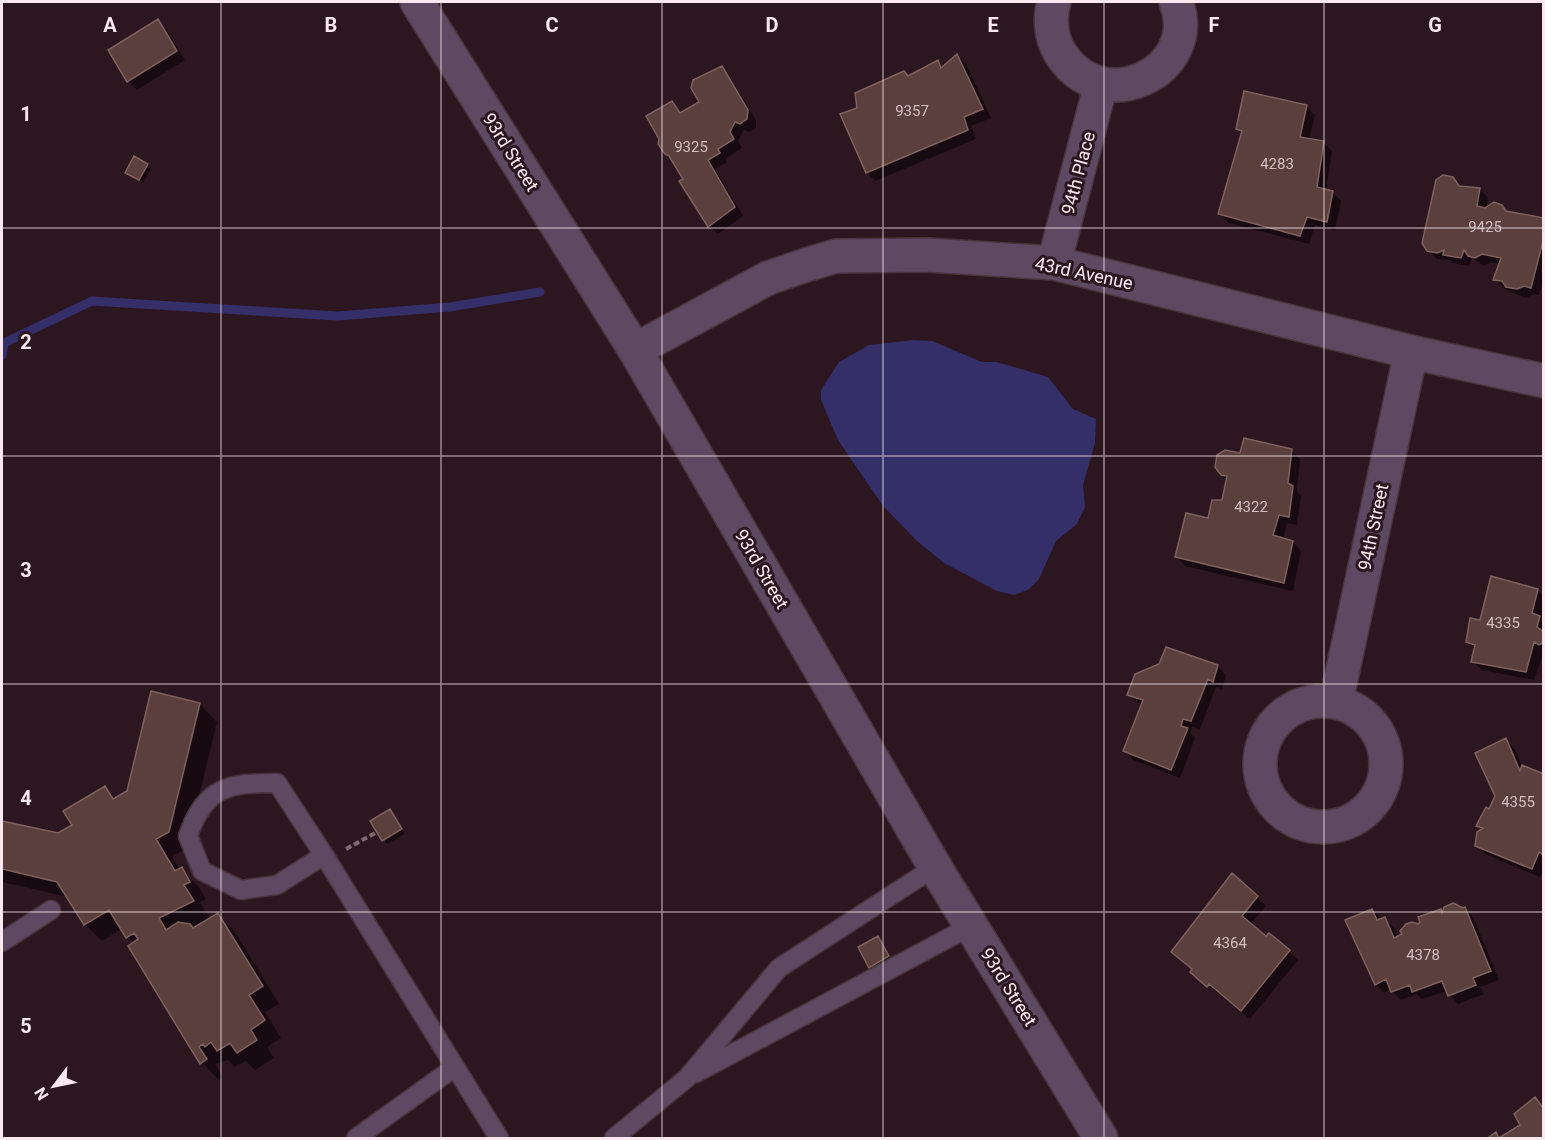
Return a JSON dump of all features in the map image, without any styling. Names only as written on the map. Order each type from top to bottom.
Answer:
[{"type":"street","name":"93rd Street","points":[[417,2],[635,350],[935,867],[1101,1138]]},
{"type":"street","points":[[1054,2],[1051,26],[1056,46],[1066,63],[1082,76],[1101,84],[1123,86],[1144,79],[1162,66],[1174,48],[1179,27],[1176,2]]},
{"type":"street","name":"94th Place","points":[[1054,262],[1101,84]]},
{"type":"street","name":"43rd Avenue","points":[[635,350],[768,278],[836,256],[927,255],[1054,262],[1411,352],[1544,381]]},
{"type":"street","name":"94th Street","points":[[1336,702],[1411,352]]},
{"type":"lane","points":[[326,857],[278,885],[241,890],[202,872],[188,836],[196,812],[216,793],[243,783],[277,783],[326,857],[499,1138]]},
{"type":"lane","points":[[614,1138],[687,1078],[779,968],[935,867]]},
{"type":"lane","points":[[2,942],[51,910]]},
{"type":"lane","points":[[687,1078],[971,926]]},
{"type":"lane","points":[[356,1138],[455,1066]]},
{"type":"path","points":[[326,857],[377,832]]},
{"type":"shaded area","points":[[913,340],[932,341],[982,362],[997,362],[1048,377],[1073,409],[1096,419],[1095,443],[1083,485],[1085,507],[1077,524],[1056,541],[1039,579],[1028,590],[1014,595],[997,591],[944,563],[917,541],[883,506],[838,440],[821,400],[821,390],[839,362],[869,345]]},
{"type":"building","points":[[158,19],[177,51],[127,82],[108,50]]},
{"type":"building","points":[[957,54],[983,109],[964,117],[968,130],[866,173],[840,114],[857,108],[855,93],[904,71],[908,76],[938,60],[941,68]]},
{"type":"building","points":[[722,66],[748,110],[747,119],[740,124],[735,122],[730,132],[734,139],[718,149],[720,153],[708,160],[735,207],[708,227],[679,181],[683,179],[669,156],[658,144],[659,139],[646,116],[672,101],[680,113],[699,102],[691,88],[693,80]]},
{"type":"building","points":[[1244,91],[1307,105],[1300,137],[1324,141],[1317,187],[1333,191],[1327,222],[1307,217],[1300,236],[1218,214],[1242,131],[1236,129]]},
{"type":"building","points":[[134,156],[148,164],[139,180],[125,173]]},
{"type":"building","points":[[1443,175],[1453,177],[1459,186],[1480,188],[1477,206],[1485,208],[1494,202],[1502,205],[1506,211],[1544,218],[1544,237],[1531,288],[1506,287],[1502,281],[1493,280],[1501,258],[1482,254],[1475,258],[1468,256],[1464,250],[1461,258],[1443,255],[1444,250],[1437,253],[1427,251],[1422,243],[1436,180]]},
{"type":"building","points":[[1244,438],[1292,449],[1288,483],[1293,486],[1289,517],[1279,515],[1273,535],[1293,541],[1284,583],[1175,557],[1186,513],[1208,518],[1212,500],[1222,500],[1227,476],[1221,475],[1215,467],[1217,455],[1225,450],[1240,453]]},
{"type":"building","points":[[1491,576],[1538,589],[1532,613],[1540,616],[1537,627],[1544,632],[1544,642],[1539,645],[1534,642],[1526,672],[1471,662],[1475,645],[1466,642],[1470,618],[1480,620]]},
{"type":"building","points":[[1166,647],[1218,665],[1213,682],[1208,679],[1191,721],[1183,719],[1181,726],[1188,728],[1171,770],[1123,751],[1143,700],[1127,695],[1135,674],[1159,664]]},
{"type":"building","points":[[151,691],[200,703],[169,832],[156,839],[175,871],[182,867],[190,882],[184,885],[194,901],[159,918],[166,930],[178,922],[190,924],[193,928],[218,913],[263,986],[249,995],[265,1020],[251,1030],[257,1040],[237,1053],[230,1043],[217,1051],[211,1042],[205,1047],[203,1044],[199,1047],[207,1059],[200,1064],[128,946],[138,939],[134,933],[126,938],[109,910],[84,925],[57,882],[2,869],[2,821],[58,833],[72,825],[63,811],[105,786],[113,799],[127,791]]},
{"type":"building","points":[[1506,738],[1520,771],[1522,765],[1544,774],[1544,851],[1542,854],[1539,852],[1532,869],[1475,846],[1477,832],[1483,828],[1476,826],[1486,807],[1489,809],[1495,796],[1475,753]]},
{"type":"building","points":[[390,809],[402,829],[382,841],[370,821]]},
{"type":"building","points":[[1232,873],[1258,896],[1242,916],[1266,936],[1269,933],[1290,950],[1241,1011],[1209,984],[1207,987],[1190,972],[1192,969],[1171,952]]},
{"type":"building","points":[[1453,903],[1465,907],[1491,971],[1473,978],[1476,985],[1448,996],[1442,981],[1412,992],[1410,985],[1391,992],[1386,979],[1375,985],[1345,920],[1372,909],[1377,920],[1385,917],[1394,938],[1402,934],[1400,931],[1406,924],[1412,922],[1418,924],[1420,922],[1418,917],[1441,909],[1442,913],[1444,907]]},
{"type":"building","points":[[878,936],[889,956],[869,968],[858,947]]},
{"type":"building","points":[[1535,1097],[1544,1109],[1544,1138],[1499,1138],[1520,1125],[1514,1114]]},
{"type":"building","points":[[1496,1132],[1499,1138],[1488,1138]]},
{"type":"waterway","points":[[2,355],[4,343],[92,301],[338,316],[450,307],[540,292]]}]
